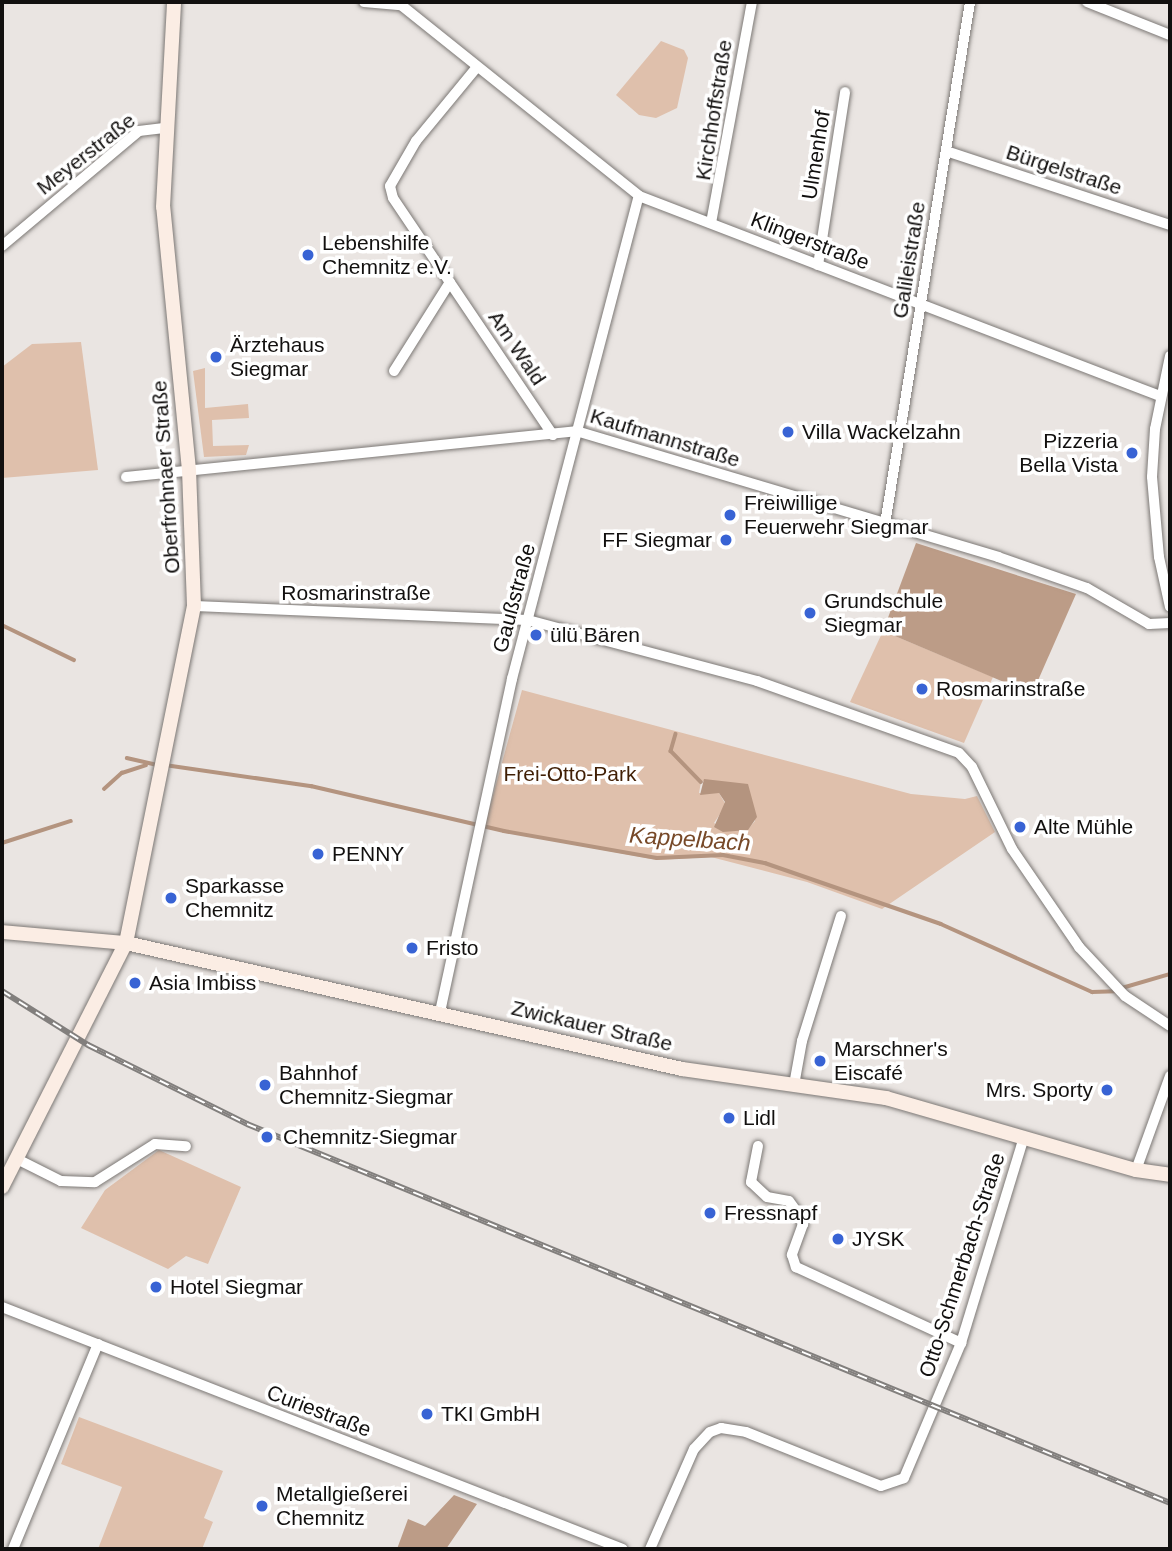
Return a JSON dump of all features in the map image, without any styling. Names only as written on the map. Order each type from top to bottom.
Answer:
[{"type":"main road","name":"Oberfrohnaer Straße","points":[[2,1187],[126,943],[194,606],[190,470],[163,207],[164,128],[174,2]]},
{"type":"main road","name":"Zwickauer Straße","points":[[2,932],[126,943],[440,1012],[682,1069],[886,1098],[1136,1170],[1170,1175]]},
{"type":"street","name":"Klingerstraße","points":[[364,2],[401,3],[639,196],[1160,396]]},
{"type":"street","name":"Kirchhoffstraße","points":[[711,223],[752,2]]},
{"type":"street","name":"Galileistraße","points":[[885,524],[970,2]]},
{"type":"street","points":[[1087,2],[1170,35]]},
{"type":"street","name":"Am Wald","points":[[477,67],[416,141],[391,180],[393,198],[553,435]]},
{"type":"street","name":"Ulmenhof","points":[[818,265],[845,92]]},
{"type":"street","name":"Meyerstraße","points":[[2,246],[139,131],[164,128]]},
{"type":"street","name":"Bürgelstraße","points":[[946,151],[1170,225]]},
{"type":"street","name":"Gaußstraße","points":[[440,1012],[509,691],[639,196]]},
{"type":"street","points":[[394,371],[450,282]]},
{"type":"street","points":[[1170,356],[1160,396],[1152,477],[1159,557],[1170,607]]},
{"type":"street","name":"Kaufmannstraße","points":[[126,477],[576,431],[1087,587],[1149,624],[1170,623]]},
{"type":"street","name":"Rosmarinstraße","points":[[194,606],[528,620],[757,681],[959,753],[972,767],[981,789],[1031,877],[1079,947],[1125,996],[1170,1026]]},
{"type":"street","points":[[794,1085],[802,1041],[841,916]]},
{"type":"street","points":[[1136,1170],[1170,1076]]},
{"type":"street","name":"Otto-Schmerbach-Straße","points":[[650,1549],[694,1449],[710,1432],[720,1428],[746,1432],[880,1486],[899,1482],[961,1343],[1024,1137]]},
{"type":"street","points":[[17,1159],[61,1181],[95,1182],[156,1144],[186,1146]]},
{"type":"street","points":[[758,1146],[751,1182],[766,1197],[789,1201],[803,1224],[792,1255],[796,1267],[961,1343]]},
{"type":"street","name":"Curiestraße","points":[[2,1307],[623,1549]]},
{"type":"street","points":[[13,1549],[98,1344]]},
{"type":"green space","points":[[661,41],[684,50],[688,58],[677,108],[656,118],[639,115],[616,95]]},
{"type":"green space","points":[[81,342],[98,470],[2,478],[2,367],[32,344]]},
{"type":"green space","points":[[205,368],[205,408],[248,404],[249,418],[212,420],[213,446],[249,445],[246,455],[204,457],[193,371]]},
{"type":"green space","name":"Rosmarinstraße","points":[[883,631],[993,677],[964,743],[850,702]]},
{"type":"green space","name":"Frei-Otto-Park","points":[[522,690],[911,794],[965,799],[977,796],[995,832],[882,909],[807,882],[711,857],[657,860],[484,828]],"holes":[[[707,780],[727,783],[750,801],[755,821],[749,828],[727,831],[714,823],[726,805],[719,793],[699,793],[701,782]]]},
{"type":"green space","points":[[159,1150],[241,1187],[208,1264],[186,1256],[168,1269],[81,1228],[105,1190]]},
{"type":"green space","points":[[79,1417],[223,1471],[204,1518],[213,1522],[202,1549],[98,1549],[122,1487],[61,1464]]},
{"type":"shaded area","points":[[916,543],[1076,594],[1032,694],[883,631]]},
{"type":"shaded area","points":[[704,779],[748,784],[757,817],[748,830],[723,832],[714,827],[725,802],[719,793],[700,795]]},
{"type":"shaded area","points":[[454,1495],[477,1504],[446,1549],[397,1549],[408,1519],[425,1526]]},
{"type":"waterway","points":[[2,625],[74,660]]},
{"type":"waterway","points":[[676,734],[671,751],[701,782]]},
{"type":"waterway","points":[[127,758],[158,765]]},
{"type":"waterway","points":[[104,789],[122,773],[146,765]]},
{"type":"waterway","name":"Kappelbach","points":[[165,765],[311,786],[504,831],[657,858],[723,855],[765,863],[941,924],[1092,992],[1115,991]]},
{"type":"waterway","points":[[2,843],[71,821]]},
{"type":"waterway","name":"Kappelbach","points":[[1122,988],[1170,974]]},
{"type":"railway","points":[[2,991],[88,1045],[247,1124],[1170,1503]]},
{"type":"place","name":"Lebenshilfe Chemnitz e.V.","points":[[308,255]]},
{"type":"place","name":"Ärztehaus Siegmar","points":[[216,357]]},
{"type":"place","name":"Villa Wackelzahn","points":[[788,432]]},
{"type":"place","name":"Pizzeria Bella Vista","points":[[1132,453]]},
{"type":"place","name":"Freiwillige Feuerwehr Siegmar","points":[[730,515]]},
{"type":"place","name":"FF Siegmar","points":[[726,540]]},
{"type":"place","name":"Grundschule Siegmar","points":[[810,613]]},
{"type":"place","name":"ülü Bären","points":[[536,635]]},
{"type":"place","name":"Rosmarinstraße","points":[[922,689]]},
{"type":"place","name":"Alte Mühle","points":[[1020,827]]},
{"type":"place","name":"PENNY","points":[[318,854]]},
{"type":"place","name":"Sparkasse Chemnitz","points":[[171,898]]},
{"type":"place","name":"Fristo","points":[[412,948]]},
{"type":"place","name":"Asia Imbiss","points":[[135,983]]},
{"type":"place","name":"Marschner's Eiscafé","points":[[820,1061]]},
{"type":"place","name":"Bahnhof Chemnitz-Siegmar","points":[[265,1085]]},
{"type":"place","name":"Mrs. Sporty","points":[[1107,1090]]},
{"type":"place","name":"Lidl","points":[[729,1118]]},
{"type":"place","name":"Chemnitz-Siegmar","points":[[267,1137]]},
{"type":"place","name":"Fressnapf","points":[[710,1213]]},
{"type":"place","name":"JYSK","points":[[838,1239]]},
{"type":"place","name":"Hotel Siegmar","points":[[156,1287]]},
{"type":"place","name":"TKI GmbH","points":[[427,1414]]},
{"type":"place","name":"Metallgießerei Chemnitz","points":[[262,1506]]}]
